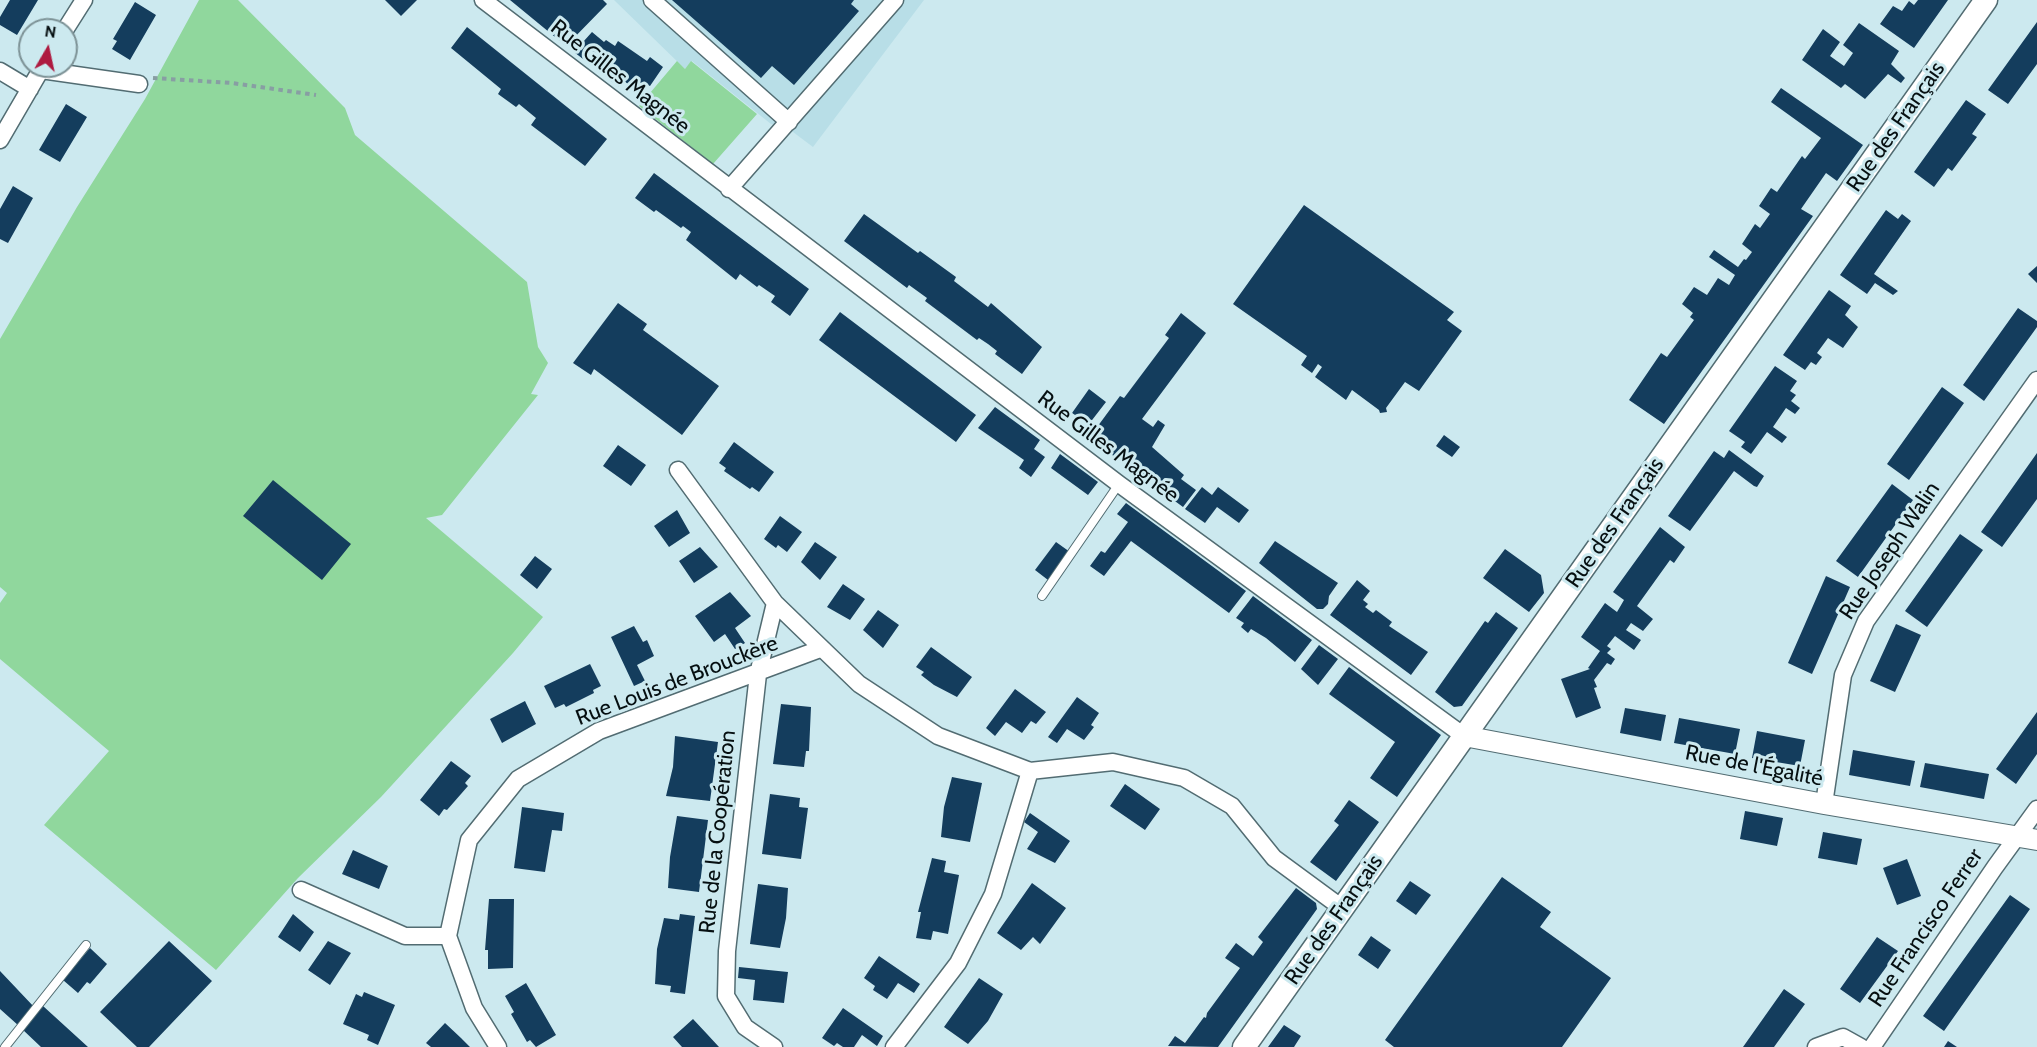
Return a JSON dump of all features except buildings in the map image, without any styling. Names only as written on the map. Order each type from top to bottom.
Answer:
[{"type":"main road","name":"Rue des Français","points":[[1244,1047],[1986,0]]},
{"type":"street","points":[[73,18],[84,0]]},
{"type":"street","name":"Rue Gilles Magnée","points":[[483,0],[1119,484],[1464,736]]},
{"type":"street","points":[[652,0],[789,123]]},
{"type":"street","points":[[729,189],[895,0]]},
{"type":"street","points":[[0,71],[30,89]]},
{"type":"street","points":[[78,74],[139,84]]},
{"type":"street","points":[[0,140],[36,78]]},
{"type":"street","name":"Rue Joseph Walin","points":[[1824,804],[1843,675],[1866,621],[2037,380]]},
{"type":"street","name":"Rue Louis de Brouckère","points":[[678,471],[775,603],[820,649],[859,684],[938,736],[1030,771],[1113,762],[1184,778],[1232,806],[1274,858],[1342,908]]},
{"type":"street","name":"Rue de la Coopération","points":[[774,1047],[745,1027],[726,996],[727,951],[759,674],[775,603]]},
{"type":"street","name":"Rue Louis de Brouckère","points":[[448,936],[469,840],[518,778],[599,731],[759,674],[820,649]]},
{"type":"street","name":"Rue de l'Égalité","points":[[1464,736],[1824,804],[2037,840]]},
{"type":"street","points":[[894,1047],[958,963],[993,894],[1030,771]]},
{"type":"street","name":"Rue Francisco Ferrer","points":[[1872,1047],[2037,809]]},
{"type":"street","points":[[301,890],[405,936],[448,936],[474,1008],[498,1047]]},
{"type":"street","points":[[1816,1047],[1843,1037],[1861,1047]]},
{"type":"lane","points":[[1042,596],[1119,484]]},
{"type":"lane","points":[[5,1047],[87,945]]},
{"type":"path","points":[[139,84],[148,78],[220,82],[316,95]]},
{"type":"shaded area","points":[[614,0],[924,0],[813,147],[793,132],[771,124],[692,61],[685,69]]},
{"type":"green space","points":[[199,0],[238,0],[345,108],[355,135],[527,282],[538,347],[548,363],[531,394],[538,395],[442,515],[426,518],[543,617],[381,797],[298,878],[216,970],[44,825],[109,751],[0,659],[0,603],[7,593],[0,587],[0,339],[77,207],[145,99]]},
{"type":"green space","points":[[677,61],[685,69],[691,61],[757,114],[713,164],[639,106]]}]
